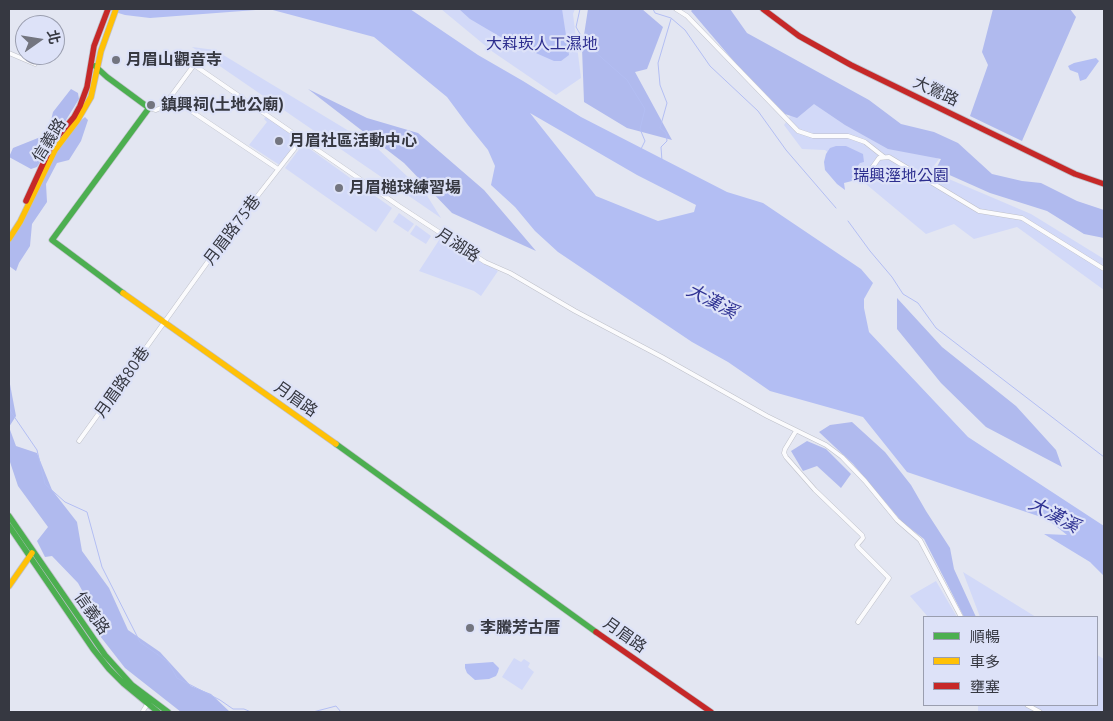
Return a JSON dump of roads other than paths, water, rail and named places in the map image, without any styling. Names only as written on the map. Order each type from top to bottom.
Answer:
[{"type":"street","name":"信義路","points":[[9,233],[21,212],[53,142],[74,117],[80,106],[87,87],[94,46],[108,9]]},
{"type":"street","name":"信義路","points":[[9,239],[20,222],[55,150],[88,103],[98,70],[101,50],[116,9]]},
{"type":"street","points":[[676,9],[687,16],[798,131],[813,136],[848,136],[864,142],[884,157],[888,157],[979,211],[1022,218],[1104,269]]},
{"type":"street","name":"大鶯路","points":[[763,9],[799,36],[851,65],[1075,174],[1104,184]]},
{"type":"street","points":[[92,62],[98,70],[149,108]]},
{"type":"street","name":"月湖路","points":[[149,108],[156,110],[163,107],[194,65],[399,206],[485,262],[510,273],[599,324],[796,431],[826,445],[842,457],[865,481],[896,520],[920,540],[960,616]]},
{"type":"street","points":[[170,97],[278,168]]},
{"type":"street","name":"月眉路","points":[[149,108],[52,240],[163,322],[711,712]]},
{"type":"street","name":"月眉路75巷","points":[[163,322],[227,235],[302,139]]},
{"type":"street","points":[[867,175],[877,161],[884,157]]},
{"type":"street","name":"月眉路80巷","points":[[79,441],[163,322]]},
{"type":"street","points":[[796,431],[785,449],[786,457],[815,490],[862,535],[863,538],[857,545],[858,547],[889,578],[858,622]]},
{"type":"street","name":"信義路","points":[[9,516],[31,554]]},
{"type":"street","name":"信義路","points":[[9,526],[105,655],[158,712]]},
{"type":"street","points":[[9,586],[31,554]]},
{"type":"street","name":"信義路","points":[[149,702],[168,712]]},
{"type":"street","points":[[142,711],[149,702]]},
{"type":"street","points":[[1029,706],[1040,712]]},
{"type":"water","points":[[105,9],[269,9],[150,18],[125,15]]},
{"type":"water","name":"大漢溪","points":[[269,9],[410,9],[478,55],[581,117],[727,192],[763,203],[861,269],[873,283],[864,299],[869,332],[968,437],[1104,526],[1104,576],[1090,562],[1044,534],[1067,535],[1047,519],[907,472],[863,417],[770,391],[728,362],[692,342],[558,252],[491,185],[495,166],[488,150],[447,97],[374,37]],"holes":[[[530,113],[637,175],[696,205],[694,212],[658,221],[596,196]]]},
{"type":"water","points":[[459,9],[562,9],[569,55],[561,61],[554,61],[504,39],[470,19]]},
{"type":"water","points":[[1096,58],[1099,61],[1086,79],[1080,81],[1078,73],[1070,70],[1068,66],[1074,63]]},
{"type":"water","points":[[846,146],[863,154],[864,162],[860,163],[853,172],[852,181],[844,183],[845,190],[825,170],[826,154],[830,148]]},
{"type":"water","points":[[493,662],[499,668],[496,676],[489,679],[475,680],[467,673],[465,668],[465,664]]},
{"type":"waterway","points":[[580,9],[576,27],[586,44],[627,80],[645,109],[640,129],[645,141],[641,149]]},
{"type":"waterway","points":[[653,9],[655,13],[671,18],[685,30],[710,66],[758,111],[786,150],[836,208]]},
{"type":"waterway","points":[[662,161],[661,147],[667,141],[666,133],[660,128],[667,103],[660,85],[658,63],[671,19]]},
{"type":"waterway","points":[[848,221],[903,294],[918,303],[936,328],[1104,457]]},
{"type":"waterway","points":[[9,406],[11,412],[37,450],[45,484],[65,502],[87,512],[102,567],[140,642],[168,662],[177,678],[220,700],[233,709],[244,709],[251,712]]},
{"type":"waterway","points":[[313,712],[336,706],[341,712]]},
{"type":"place","name":"月眉山觀音寺","points":[[116,60]]},
{"type":"place","name":"鎮興祠(土地公廟)","points":[[151,105]]},
{"type":"place","name":"月眉社區活動中心","points":[[279,141]]},
{"type":"place","name":"月眉槌球練習場","points":[[339,188]]},
{"type":"place","name":"李騰芳古厝","points":[[470,628]]},
{"type":"park label","name":"大嵙崁人工濕地","points":[[542,44]]},
{"type":"park label","name":"瑞興溼地公園","points":[[901,176]]}]
